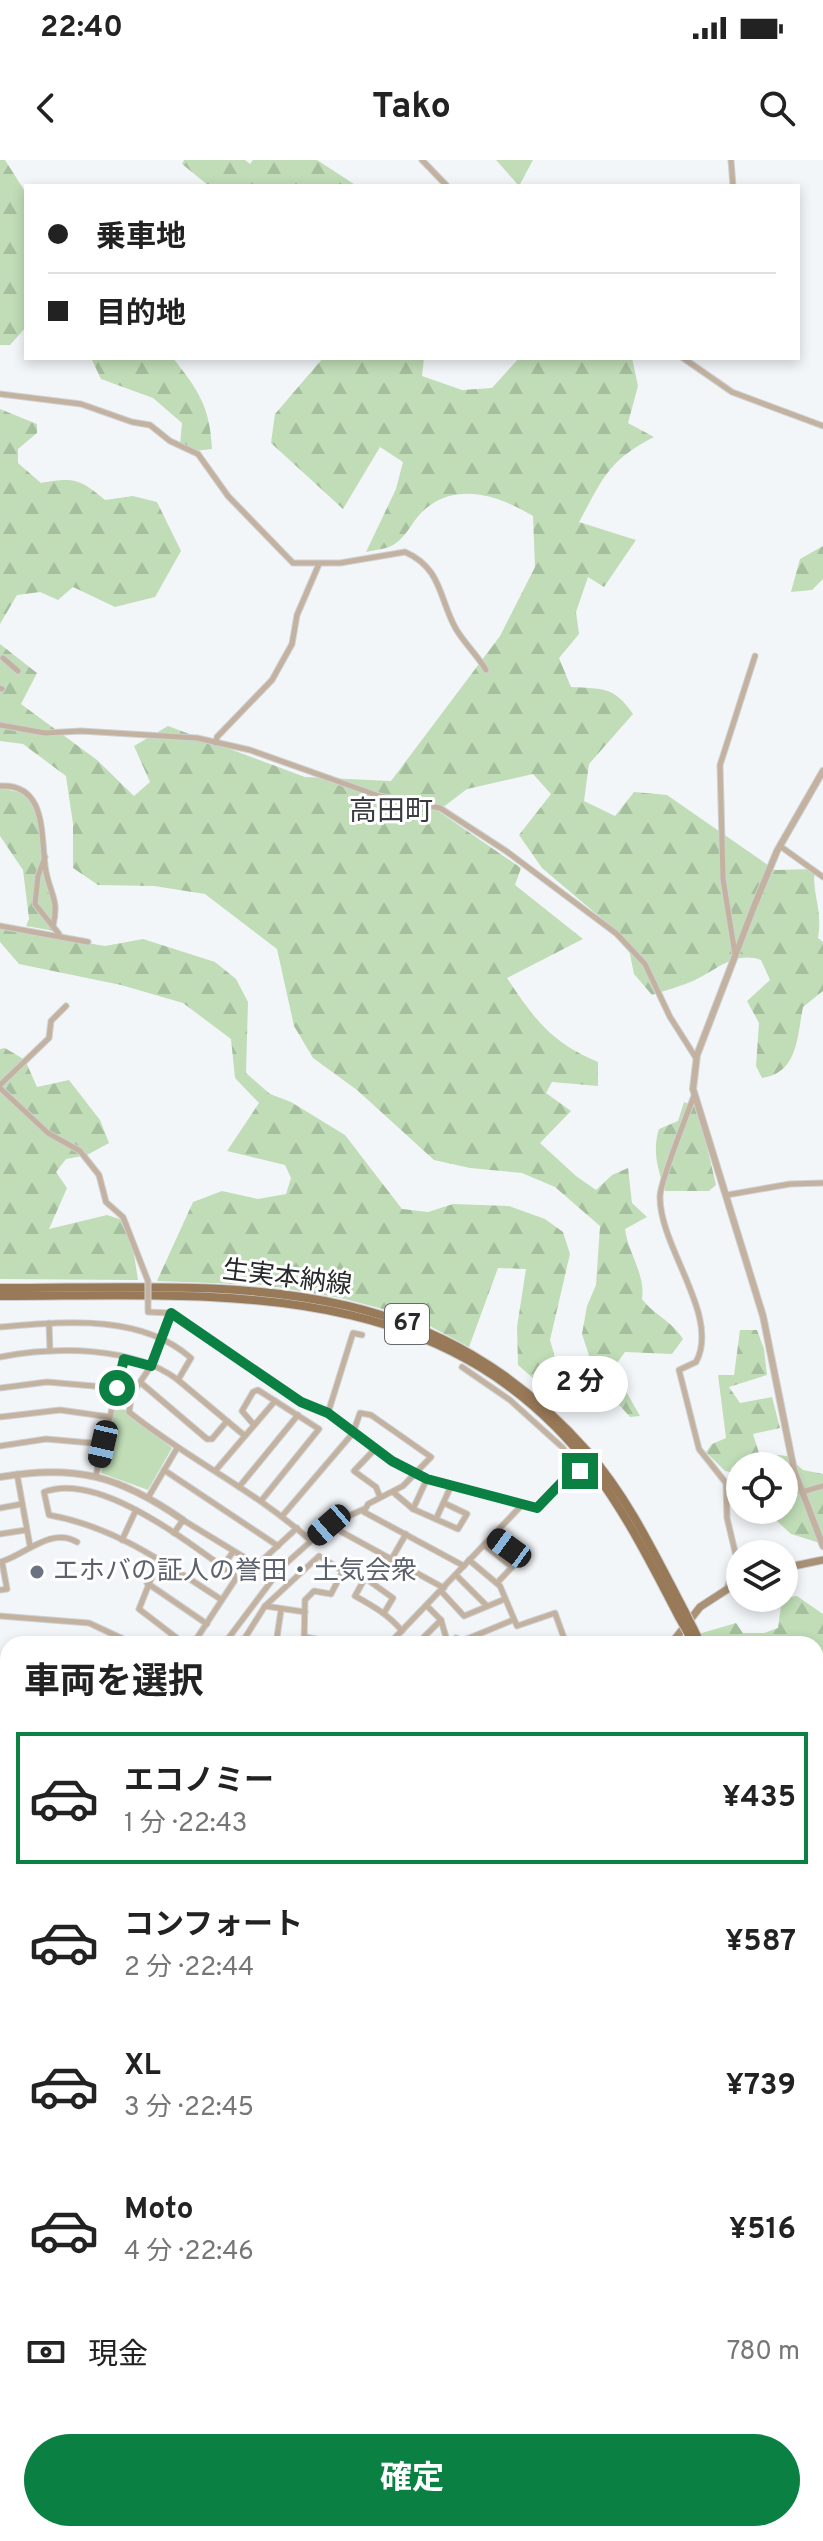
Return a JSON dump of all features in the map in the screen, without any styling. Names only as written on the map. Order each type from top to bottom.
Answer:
[{"type":"main road","name":"生実本納線","points":[[0,1288],[277,1292],[355,1306],[430,1334],[512,1382],[588,1452],[632,1514],[695,1636]]},
{"type":"main road","name":"生実本納線","points":[[0,1296],[286,1301],[364,1316],[444,1348],[519,1396],[580,1454],[634,1530],[682,1614]]},
{"type":"main road","points":[[798,1565],[823,1560]]},
{"type":"main road","points":[[677,1636],[692,1615],[726,1589]]},
{"type":"main road","name":"生実本納線","points":[[690,1630],[691,1636]]},
{"type":"street","points":[[422,160],[445,184]]},
{"type":"street","points":[[731,160],[733,184]]},
{"type":"street","points":[[685,360],[732,392],[823,426]]},
{"type":"street","points":[[690,365],[692,360]]},
{"type":"street","points":[[0,394],[94,406],[132,422],[150,425],[170,441],[198,454],[228,496],[273,540],[288,561],[319,564],[405,552],[414,556],[433,572],[457,631],[486,670]]},
{"type":"street","points":[[216,743],[217,737],[272,680],[292,644],[297,615],[319,564]]},
{"type":"street","points":[[735,955],[723,879],[720,765],[755,656]]},
{"type":"street","points":[[2,658],[18,671]]},
{"type":"street","points":[[0,725],[66,734],[81,731],[168,734],[216,743],[250,750],[368,792],[440,808],[506,851],[629,947],[645,964],[670,1017],[696,1058]]},
{"type":"street","points":[[732,1540],[727,1518],[726,1483],[699,1449],[679,1370],[696,1362],[703,1339],[693,1296],[665,1232],[660,1193],[694,1096],[696,1058],[735,955],[780,846],[823,771]]},
{"type":"street","points":[[0,786],[21,789],[35,802],[44,832],[47,875],[57,904],[53,926]]},
{"type":"street","points":[[780,846],[823,877]]},
{"type":"street","points":[[46,855],[35,899],[59,934]]},
{"type":"street","points":[[0,926],[59,934],[88,942]]},
{"type":"street","points":[[66,1006],[51,1021],[49,1038],[0,1087],[48,1133],[80,1151],[99,1175],[106,1202],[123,1217],[148,1281],[148,1312],[171,1313],[301,1402],[328,1413],[375,1449],[427,1479],[540,1507],[562,1482],[580,1471],[562,1447],[510,1400],[462,1367]]},
{"type":"street","points":[[694,1096],[763,1316],[769,1356],[801,1493],[823,1546]]},
{"type":"street","points":[[727,1195],[823,1183]]},
{"type":"street","points":[[171,1313],[151,1366],[132,1394],[129,1412],[176,1450],[216,1470],[283,1515],[311,1541]]},
{"type":"street","points":[[49,1323],[50,1351]]},
{"type":"street","points":[[0,1327],[49,1323],[102,1324],[161,1339],[175,1344],[191,1358],[178,1380]]},
{"type":"street","points":[[328,1413],[353,1333],[362,1335]]},
{"type":"street","points":[[0,1357],[50,1351],[124,1359],[164,1369],[245,1436]]},
{"type":"street","points":[[96,1475],[124,1359]]},
{"type":"street","points":[[0,1388],[47,1382],[117,1388]]},
{"type":"street","points":[[140,1382],[207,1439],[212,1439],[227,1421]]},
{"type":"street","points":[[254,1425],[241,1414],[253,1392],[258,1390],[317,1427],[318,1432],[261,1501]]},
{"type":"street","points":[[216,1470],[275,1401]]},
{"type":"street","points":[[0,1417],[60,1410],[110,1417]]},
{"type":"street","points":[[231,1636],[252,1602],[311,1541],[329,1525],[393,1492],[431,1457],[382,1423],[360,1413],[353,1433],[283,1515]]},
{"type":"street","points":[[239,1487],[298,1415]]},
{"type":"street","points":[[0,1446],[46,1439],[103,1444]]},
{"type":"street","points":[[375,1449],[354,1471],[376,1487],[380,1497]]},
{"type":"street","points":[[149,1496],[176,1450]]},
{"type":"street","points":[[164,1470],[278,1546]]},
{"type":"street","points":[[0,1477],[61,1471],[96,1475],[149,1496],[257,1565],[297,1528]]},
{"type":"street","points":[[61,1471],[61,1489]]},
{"type":"street","points":[[17,1474],[30,1546]]},
{"type":"street","points":[[413,1509],[427,1479]]},
{"type":"street","points":[[436,1519],[451,1486]]},
{"type":"street","points":[[801,1493],[823,1486]]},
{"type":"street","points":[[197,1636],[207,1624],[222,1600],[235,1577],[136,1510],[102,1495],[61,1489],[44,1492],[49,1515],[89,1523],[159,1559],[222,1600]]},
{"type":"street","points":[[393,1492],[413,1509],[458,1529],[466,1517],[463,1511],[444,1503]]},
{"type":"street","points":[[0,1508],[22,1504]]},
{"type":"street","points":[[397,1636],[522,1505]]},
{"type":"street","points":[[364,1509],[464,1566]]},
{"type":"street","points":[[122,1540],[136,1510]]},
{"type":"street","points":[[173,1534],[183,1520]]},
{"type":"street","points":[[329,1525],[442,1590],[464,1616],[505,1599]]},
{"type":"street","points":[[0,1534],[26,1530]]},
{"type":"street","points":[[391,1560],[406,1534]]},
{"type":"street","points":[[493,1536],[526,1560]]},
{"type":"street","points":[[0,1590],[7,1589],[1,1562],[20,1556],[30,1546],[66,1538],[77,1542]]},
{"type":"street","points":[[484,1545],[514,1566],[497,1583]]},
{"type":"street","points":[[222,1567],[233,1552]]},
{"type":"street","points":[[244,1636],[265,1606],[314,1556],[342,1567],[343,1571],[331,1594],[314,1591],[305,1600],[305,1636]]},
{"type":"street","points":[[159,1559],[139,1609],[174,1636]]},
{"type":"street","points":[[469,1560],[497,1583],[513,1620],[520,1626],[555,1613],[563,1636]]},
{"type":"street","points":[[456,1575],[487,1606]]},
{"type":"street","points":[[384,1613],[393,1598],[365,1578],[355,1596],[384,1613],[402,1631]]},
{"type":"street","points":[[147,1583],[207,1624]]},
{"type":"street","points":[[265,1606],[305,1612]]},
{"type":"street","points":[[427,1606],[441,1620],[444,1636]]},
{"type":"street","points":[[277,1636],[281,1610]]},
{"type":"street","points":[[0,1616],[89,1623],[117,1636]]},
{"type":"street","points":[[425,1636],[441,1620]]},
{"type":"street","points":[[474,1636],[513,1620]]},
{"type":"green space","points":[[0,160],[5,160],[24,190],[24,329],[10,345],[0,345]]},
{"type":"green space","points":[[184,160],[245,160],[250,164],[253,160],[317,160],[354,184],[207,184],[182,164]]},
{"type":"green space","points":[[496,160],[533,160],[517,184]]},
{"type":"green space","points":[[92,360],[175,360],[202,400],[209,422],[212,449],[186,452],[180,445],[182,423],[153,398],[101,379]]},
{"type":"green space","points":[[321,360],[424,360],[422,376],[462,390],[492,388],[517,360],[632,360],[638,386],[628,423],[654,437],[626,454],[608,472],[579,522],[636,540],[604,587],[588,577],[576,612],[579,634],[559,658],[571,687],[607,691],[620,698],[633,714],[589,764],[584,801],[615,816],[634,792],[667,795],[775,870],[815,869],[818,938],[823,942],[823,991],[803,1007],[797,1041],[789,1061],[774,1075],[762,1078],[756,1066],[759,1023],[747,1001],[770,980],[761,960],[735,959],[690,982],[652,995],[634,974],[627,940],[542,868],[519,835],[551,794],[533,774],[467,789],[438,811],[521,868],[515,885],[583,939],[507,978],[545,1028],[568,1046],[598,1062],[598,1086],[552,1082],[546,1093],[571,1111],[540,1143],[596,1190],[612,1175],[628,1168],[632,1203],[647,1217],[625,1229],[641,1281],[642,1299],[683,1339],[672,1354],[625,1352],[617,1363],[623,1386],[640,1416],[630,1417],[597,1380],[582,1334],[587,1306],[596,1285],[600,1226],[555,1187],[522,1173],[470,1168],[434,1160],[357,1090],[313,1058],[294,1026],[277,949],[205,894],[154,886],[98,885],[73,868],[73,824],[66,776],[23,744],[0,741],[0,644],[37,673],[21,704],[97,760],[134,796],[150,782],[134,746],[168,726],[305,777],[391,781],[500,636],[535,567],[533,516],[509,503],[482,495],[455,495],[424,510],[393,545],[366,552],[396,489],[403,462],[380,447],[343,509],[271,443],[275,414]]},
{"type":"green space","points":[[0,409],[37,424],[37,433],[18,449],[18,463],[41,483],[76,481],[105,500],[133,496],[157,502],[181,551],[155,597],[115,607],[73,587],[58,600],[40,592],[17,595],[0,624]]},
{"type":"green space","points":[[823,546],[823,579],[812,590],[791,592],[800,559]]},
{"type":"green space","points":[[0,788],[27,794],[36,807],[56,906],[55,931],[26,926],[29,919],[23,870],[0,836]]},
{"type":"green space","points":[[0,928],[105,946],[143,939],[215,962],[236,979],[248,1002],[246,1073],[270,1094],[291,1102],[345,1135],[402,1209],[428,1212],[453,1204],[509,1206],[545,1219],[563,1232],[570,1254],[550,1340],[561,1378],[551,1394],[518,1365],[517,1327],[526,1269],[498,1268],[469,1347],[413,1317],[341,1298],[265,1285],[157,1281],[193,1202],[222,1191],[258,1199],[286,1194],[291,1178],[285,1165],[227,1151],[259,1103],[235,1078],[231,1039],[183,1003],[121,985],[19,964],[0,942]]},
{"type":"green space","points":[[5,1048],[25,1060],[37,1087],[69,1080],[100,1120],[109,1143],[87,1155],[66,1159],[56,1172],[67,1188],[49,1229],[107,1215],[129,1222],[138,1280],[0,1279],[0,1049]]},
{"type":"green space","points":[[684,1102],[698,1108],[716,1185],[709,1191],[665,1191],[660,1175],[656,1152],[659,1129],[678,1121]]},
{"type":"green space","points":[[740,1330],[757,1330],[764,1349],[767,1375],[729,1387],[740,1403],[772,1397],[780,1428],[753,1434],[759,1452],[726,1452],[726,1471],[706,1452],[712,1444],[726,1438],[718,1375],[734,1375]]},
{"type":"green space","points":[[115,1408],[126,1410],[172,1448],[148,1490],[101,1473]]},
{"type":"green space","points":[[798,1466],[803,1470],[823,1474],[823,1544],[791,1534],[780,1524],[798,1524]]},
{"type":"green space","points":[[798,1597],[823,1614],[823,1636],[695,1636],[736,1623],[743,1633],[764,1633],[778,1628],[780,1612],[798,1612]]},
{"type":"place","name":"エホバの証人の誉田・土気会衆","points":[[37,1572]]},
{"type":"district","name":"高田町","points":[[391,813]]},
{"type":"route","points":[[117,1388],[124,1359],[151,1366],[171,1313],[301,1402],[328,1413],[392,1461],[427,1479],[537,1508],[544,1505],[562,1482],[580,1471]]}]
